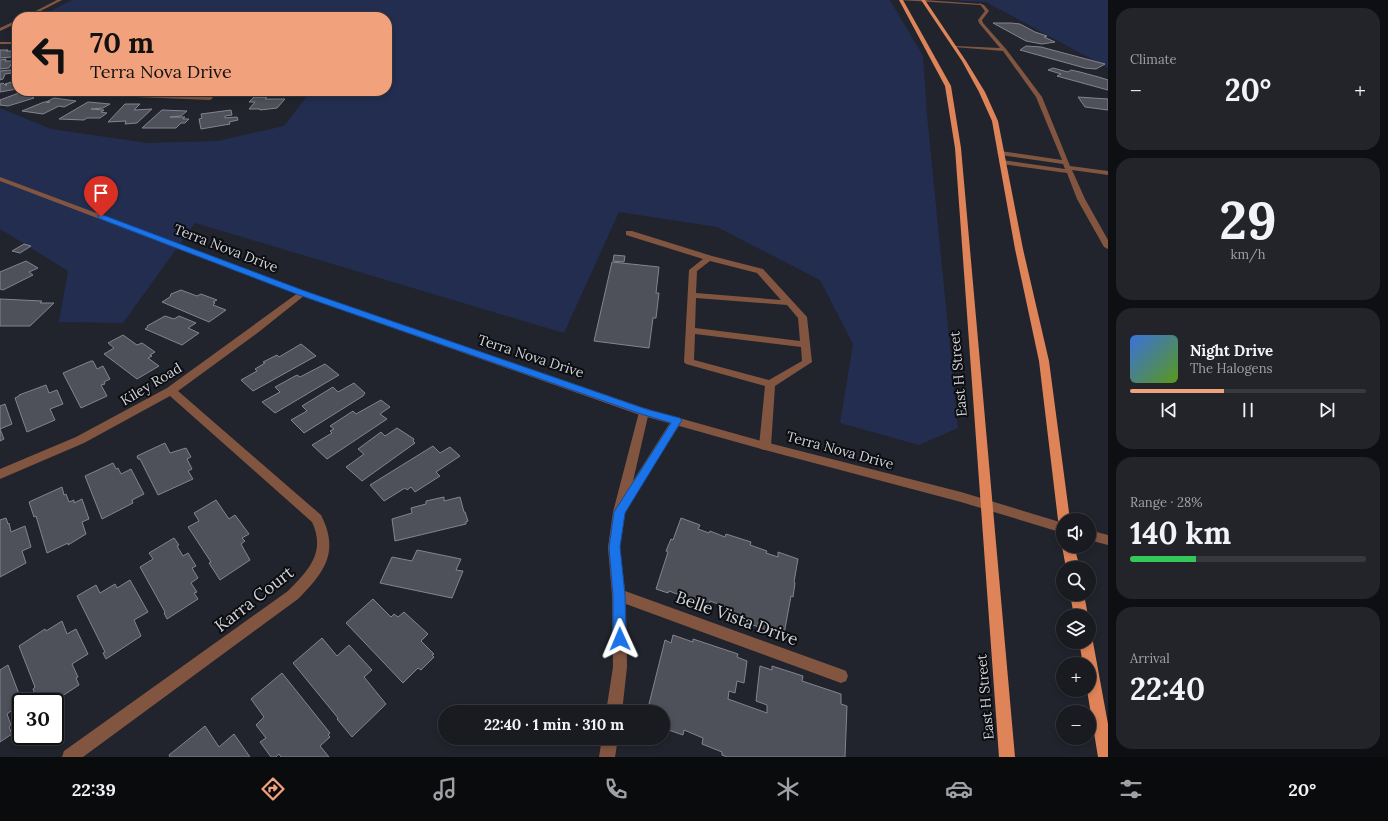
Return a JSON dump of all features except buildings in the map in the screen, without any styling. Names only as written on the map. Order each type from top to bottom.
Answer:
[{"type":"main road","name":"East H Street","points":[[901,0],[948,86],[958,148],[1007,757]]},
{"type":"main road","points":[[923,1],[954,45],[982,92],[995,121],[1002,162],[1044,361],[1063,513]]},
{"type":"main road","points":[[1087,649],[1106,757]]},
{"type":"street","points":[[36,12],[60,0]]},
{"type":"street","points":[[901,0],[980,4],[984,6],[987,11],[980,20],[981,24],[1002,48],[1039,97],[1080,199],[1108,247]]},
{"type":"street","points":[[0,30],[12,24]]},
{"type":"street","points":[[0,43],[12,43]]},
{"type":"street","points":[[954,45],[1002,48]]},
{"type":"street","points":[[181,96],[210,98]]},
{"type":"street","points":[[1000,152],[1067,167]]},
{"type":"street","points":[[1002,162],[1067,167],[1108,173]]},
{"type":"street","name":"Terra Nova Drive","points":[[0,178],[302,293],[644,412],[765,446],[986,504],[1056,526]]},
{"type":"street","points":[[629,232],[709,258],[760,272],[802,317],[807,362],[770,384],[689,362],[693,270],[709,258]]},
{"type":"street","name":"Kiley Road","points":[[0,474],[80,440],[171,391],[257,329],[302,293]]},
{"type":"street","points":[[692,295],[790,303]]},
{"type":"street","points":[[690,330],[805,345]]},
{"type":"street","points":[[765,446],[770,384]]},
{"type":"street","name":"Karra Court","points":[[70,757],[294,595],[317,568],[322,556],[324,535],[317,519],[171,391]]},
{"type":"street","points":[[615,705],[620,668],[619,595],[614,547],[619,512],[644,412]]},
{"type":"street","points":[[619,512],[677,421]]},
{"type":"street","points":[[1096,537],[1108,540]]},
{"type":"street","name":"Belle Vista Drive","points":[[619,595],[842,676]]},
{"type":"street","points":[[607,757],[609,745]]},
{"type":"shaded area","points":[[72,0],[890,0],[923,56],[927,115],[958,428],[919,445],[840,423],[853,344],[820,280],[717,227],[619,212],[564,333],[195,223],[123,323],[59,322],[68,271],[0,229],[0,108],[51,129],[148,143],[217,141],[284,126],[307,96],[392,96],[392,12],[49,12]]},
{"type":"shaded area","points":[[944,0],[1108,0],[1108,68],[986,2]]},
{"type":"route","points":[[101,217],[302,293],[644,412],[677,421],[619,512],[614,547],[619,595],[620,639]]}]
